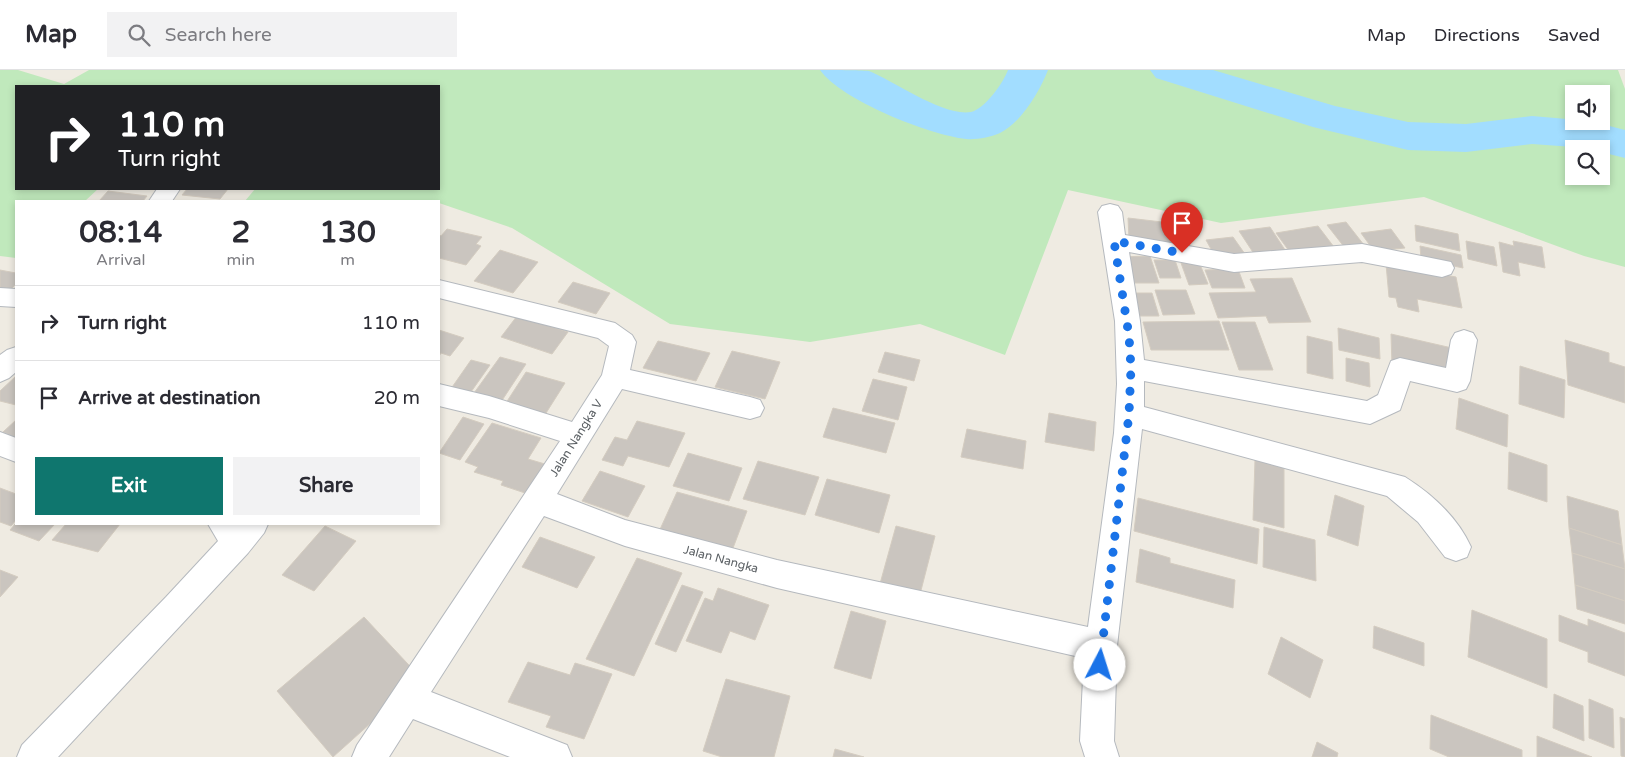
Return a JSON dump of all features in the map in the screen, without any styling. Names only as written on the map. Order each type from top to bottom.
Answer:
[{"type":"street","points":[[1102,757],[1097,741],[1101,646],[1106,624],[1111,560],[1129,414],[1131,368],[1129,336],[1110,212]]},
{"type":"street","points":[[1114,241],[1234,263],[1362,253],[1442,268]]},
{"type":"street","name":"Jalan Nangka V","points":[[440,289],[606,330],[623,342],[614,377],[538,500]]},
{"type":"street","points":[[0,297],[15,298]]},
{"type":"street","points":[[1131,368],[1370,413],[1390,402],[1400,368],[1457,381],[1464,340]]},
{"type":"street","points":[[0,371],[15,358]]},
{"type":"street","points":[[614,377],[750,408]]},
{"type":"street","points":[[440,395],[489,407],[578,435]]},
{"type":"street","points":[[1129,414],[1395,486],[1416,499],[1437,520],[1456,547]]},
{"type":"street","points":[[0,444],[15,450]]},
{"type":"street","points":[[369,757],[538,500]]},
{"type":"street","name":"Jalan Nangka","points":[[538,500],[625,533],[777,574],[1101,646]]},
{"type":"street","points":[[34,757],[177,608],[238,530]]},
{"type":"street","points":[[407,700],[555,757]]},
{"type":"green space","points":[[0,70],[18,70],[64,84],[89,70],[1618,70],[1625,89],[1625,267],[1584,256],[1424,197],[1221,223],[1068,190],[1005,355],[920,324],[810,342],[670,324],[512,228],[440,203],[440,200],[246,200],[254,190],[440,190],[440,85],[15,85],[15,190],[97,190],[86,200],[15,200],[15,258],[0,256]]},
{"type":"building","points":[[186,190],[227,190],[220,199],[182,195]]},
{"type":"building","points":[[108,191],[147,196],[144,200],[100,200]]},
{"type":"building","points":[[1128,218],[1179,224],[1181,246],[1129,239]]},
{"type":"building","points":[[1346,222],[1364,245],[1345,248],[1327,225]]},
{"type":"building","points":[[1415,225],[1458,234],[1460,251],[1416,241]]},
{"type":"building","points":[[1318,226],[1334,247],[1292,255],[1276,233]]},
{"type":"building","points":[[1270,227],[1289,256],[1258,260],[1239,231]]},
{"type":"building","points":[[447,229],[482,237],[476,244],[481,246],[466,265],[440,258],[441,236]]},
{"type":"building","points":[[1391,229],[1405,248],[1374,251],[1361,233]]},
{"type":"building","points":[[1233,237],[1245,254],[1216,258],[1206,240]]},
{"type":"building","points":[[1466,241],[1494,247],[1497,266],[1468,259]]},
{"type":"building","points":[[1513,241],[1542,247],[1545,268],[1518,262],[1520,276],[1503,272],[1499,242],[1514,246]]},
{"type":"building","points":[[1420,246],[1461,255],[1463,268],[1421,259]]},
{"type":"building","points":[[500,250],[538,262],[513,293],[474,281]]},
{"type":"building","points":[[1150,256],[1159,283],[1127,283],[1119,257]]},
{"type":"building","points":[[1154,260],[1175,260],[1181,278],[1160,278]]},
{"type":"building","points":[[1199,262],[1208,284],[1189,285],[1181,263]]},
{"type":"building","points":[[1386,264],[1456,277],[1462,308],[1417,299],[1419,312],[1398,307],[1396,298],[1389,297]]},
{"type":"building","points":[[1238,269],[1245,288],[1212,288],[1205,270]]},
{"type":"building","points":[[0,270],[15,273],[15,285],[5,295],[0,294]]},
{"type":"building","points":[[1292,278],[1311,322],[1269,323],[1266,316],[1218,318],[1209,293],[1256,292],[1250,279]]},
{"type":"building","points":[[573,282],[610,293],[596,314],[558,302]]},
{"type":"building","points":[[1155,290],[1186,290],[1195,314],[1163,315]]},
{"type":"building","points":[[1129,293],[1152,293],[1159,316],[1136,316]]},
{"type":"building","points":[[517,316],[568,332],[552,354],[501,337]]},
{"type":"building","points":[[1219,321],[1229,350],[1151,350],[1143,322]]},
{"type":"building","points":[[1222,322],[1255,322],[1273,370],[1239,370]]},
{"type":"building","points":[[1338,328],[1379,338],[1380,359],[1339,350]]},
{"type":"building","points":[[440,330],[464,338],[450,356],[441,353],[440,354]]},
{"type":"building","points":[[1391,334],[1452,348],[1455,380],[1392,366]]},
{"type":"building","points":[[1307,336],[1332,342],[1333,379],[1307,373]]},
{"type":"building","points":[[1565,340],[1609,353],[1609,362],[1625,367],[1625,403],[1568,385]]},
{"type":"building","points":[[658,341],[710,353],[696,381],[643,368]]},
{"type":"building","points":[[732,351],[780,362],[765,399],[715,387]]},
{"type":"building","points":[[885,352],[920,360],[914,381],[878,372]]},
{"type":"building","points":[[500,357],[526,364],[497,408],[469,400]]},
{"type":"building","points":[[1346,358],[1369,363],[1370,387],[1346,381]]},
{"type":"building","points":[[471,360],[490,365],[466,399],[448,393]]},
{"type":"building","points":[[1520,366],[1565,380],[1564,418],[1519,404]]},
{"type":"building","points":[[526,372],[565,383],[541,421],[502,409]]},
{"type":"building","points":[[15,377],[15,405],[0,401],[0,391]]},
{"type":"building","points":[[873,379],[907,387],[898,420],[862,411]]},
{"type":"building","points":[[1459,398],[1508,415],[1507,447],[1456,429]]},
{"type":"building","points":[[833,408],[895,423],[886,453],[823,437]]},
{"type":"building","points":[[1049,413],[1096,422],[1094,451],[1045,442]]},
{"type":"building","points":[[463,417],[484,424],[460,460],[440,453]]},
{"type":"building","points":[[15,421],[15,438],[3,432]]},
{"type":"building","points":[[637,421],[685,433],[669,467],[628,456],[623,466],[602,460],[615,437],[627,440]]},
{"type":"building","points":[[492,423],[541,438],[528,459],[555,467],[537,497],[501,485],[503,481],[474,472],[478,467],[465,462]]},
{"type":"building","points":[[967,429],[1026,441],[1023,469],[961,457]]},
{"type":"building","points":[[1509,452],[1547,465],[1547,502],[1508,489]]},
{"type":"building","points":[[688,453],[742,468],[729,501],[673,486]]},
{"type":"building","points":[[1255,460],[1284,467],[1284,528],[1253,520]]},
{"type":"building","points":[[758,461],[819,477],[805,515],[743,499]]},
{"type":"building","points":[[600,471],[645,486],[628,517],[582,501]]},
{"type":"building","points":[[827,479],[890,495],[879,533],[815,515]]},
{"type":"building","points":[[0,488],[15,494],[15,521],[11,526],[0,522]]},
{"type":"building","points":[[677,492],[747,511],[730,556],[657,536]]},
{"type":"building","points":[[1335,495],[1364,506],[1358,546],[1327,535]]},
{"type":"building","points":[[1567,496],[1618,511],[1622,545],[1569,528]]},
{"type":"building","points":[[1138,498],[1259,529],[1257,564],[1134,531]]},
{"type":"building","points":[[15,524],[54,525],[39,541],[10,530]]},
{"type":"building","points":[[65,525],[119,525],[98,552],[52,540]]},
{"type":"building","points":[[325,526],[356,541],[314,591],[282,575]]},
{"type":"building","points":[[896,526],[935,536],[918,602],[878,591]]},
{"type":"building","points":[[1264,527],[1315,540],[1316,581],[1263,567]]},
{"type":"building","points":[[1569,528],[1622,545],[1625,569],[1572,553]]},
{"type":"building","points":[[540,537],[595,557],[577,588],[522,567]]},
{"type":"building","points":[[1140,549],[1170,558],[1170,563],[1235,580],[1233,608],[1136,582]]},
{"type":"building","points":[[1572,553],[1625,569],[1625,601],[1575,585]]},
{"type":"building","points":[[637,558],[682,573],[634,676],[586,659]]},
{"type":"building","points":[[0,570],[18,577],[0,597]]},
{"type":"building","points":[[682,585],[703,592],[676,652],[655,644]]},
{"type":"building","points":[[1575,585],[1625,601],[1625,624],[1577,609]]},
{"type":"building","points":[[718,588],[769,605],[755,640],[730,631],[721,653],[686,641],[705,598],[713,601]]},
{"type":"building","points":[[1472,610],[1547,639],[1547,688],[1468,657]]},
{"type":"building","points":[[851,611],[886,621],[871,679],[834,668]]},
{"type":"building","points":[[1559,615],[1588,626],[1588,619],[1625,633],[1625,676],[1588,662],[1588,652],[1559,641]]},
{"type":"building","points":[[364,617],[421,678],[333,757],[277,691]]},
{"type":"building","points":[[1374,626],[1424,643],[1424,666],[1373,648]]},
{"type":"building","points":[[1281,637],[1323,660],[1310,698],[1268,674]]},
{"type":"building","points":[[528,662],[570,675],[575,663],[612,674],[584,739],[546,727],[551,716],[508,702]]},
{"type":"building","points":[[726,679],[790,696],[774,757],[722,757],[703,751]]},
{"type":"building","points":[[1554,694],[1583,706],[1584,741],[1553,728]]},
{"type":"building","points":[[1589,699],[1613,709],[1614,748],[1589,738]]},
{"type":"building","points":[[1431,715],[1522,750],[1522,757],[1449,757],[1430,749]]},
{"type":"building","points":[[1620,717],[1625,719],[1625,757],[1621,756]]},
{"type":"building","points":[[1537,736],[1592,757],[1537,757]]},
{"type":"building","points":[[1317,742],[1338,753],[1337,757],[1312,757]]},
{"type":"building","points":[[835,749],[864,757],[833,757]]},
{"type":"waterway","points":[[840,70],[869,88],[909,108],[930,117],[968,126],[986,123],[1007,105],[1019,90],[1028,70]]},
{"type":"waterway","points":[[1170,70],[1328,118],[1408,136],[1466,138],[1532,130],[1590,135],[1625,144]]},
{"type":"route","points":[[1100,665],[1129,414],[1131,368],[1129,336],[1114,241],[1182,253]]}]
